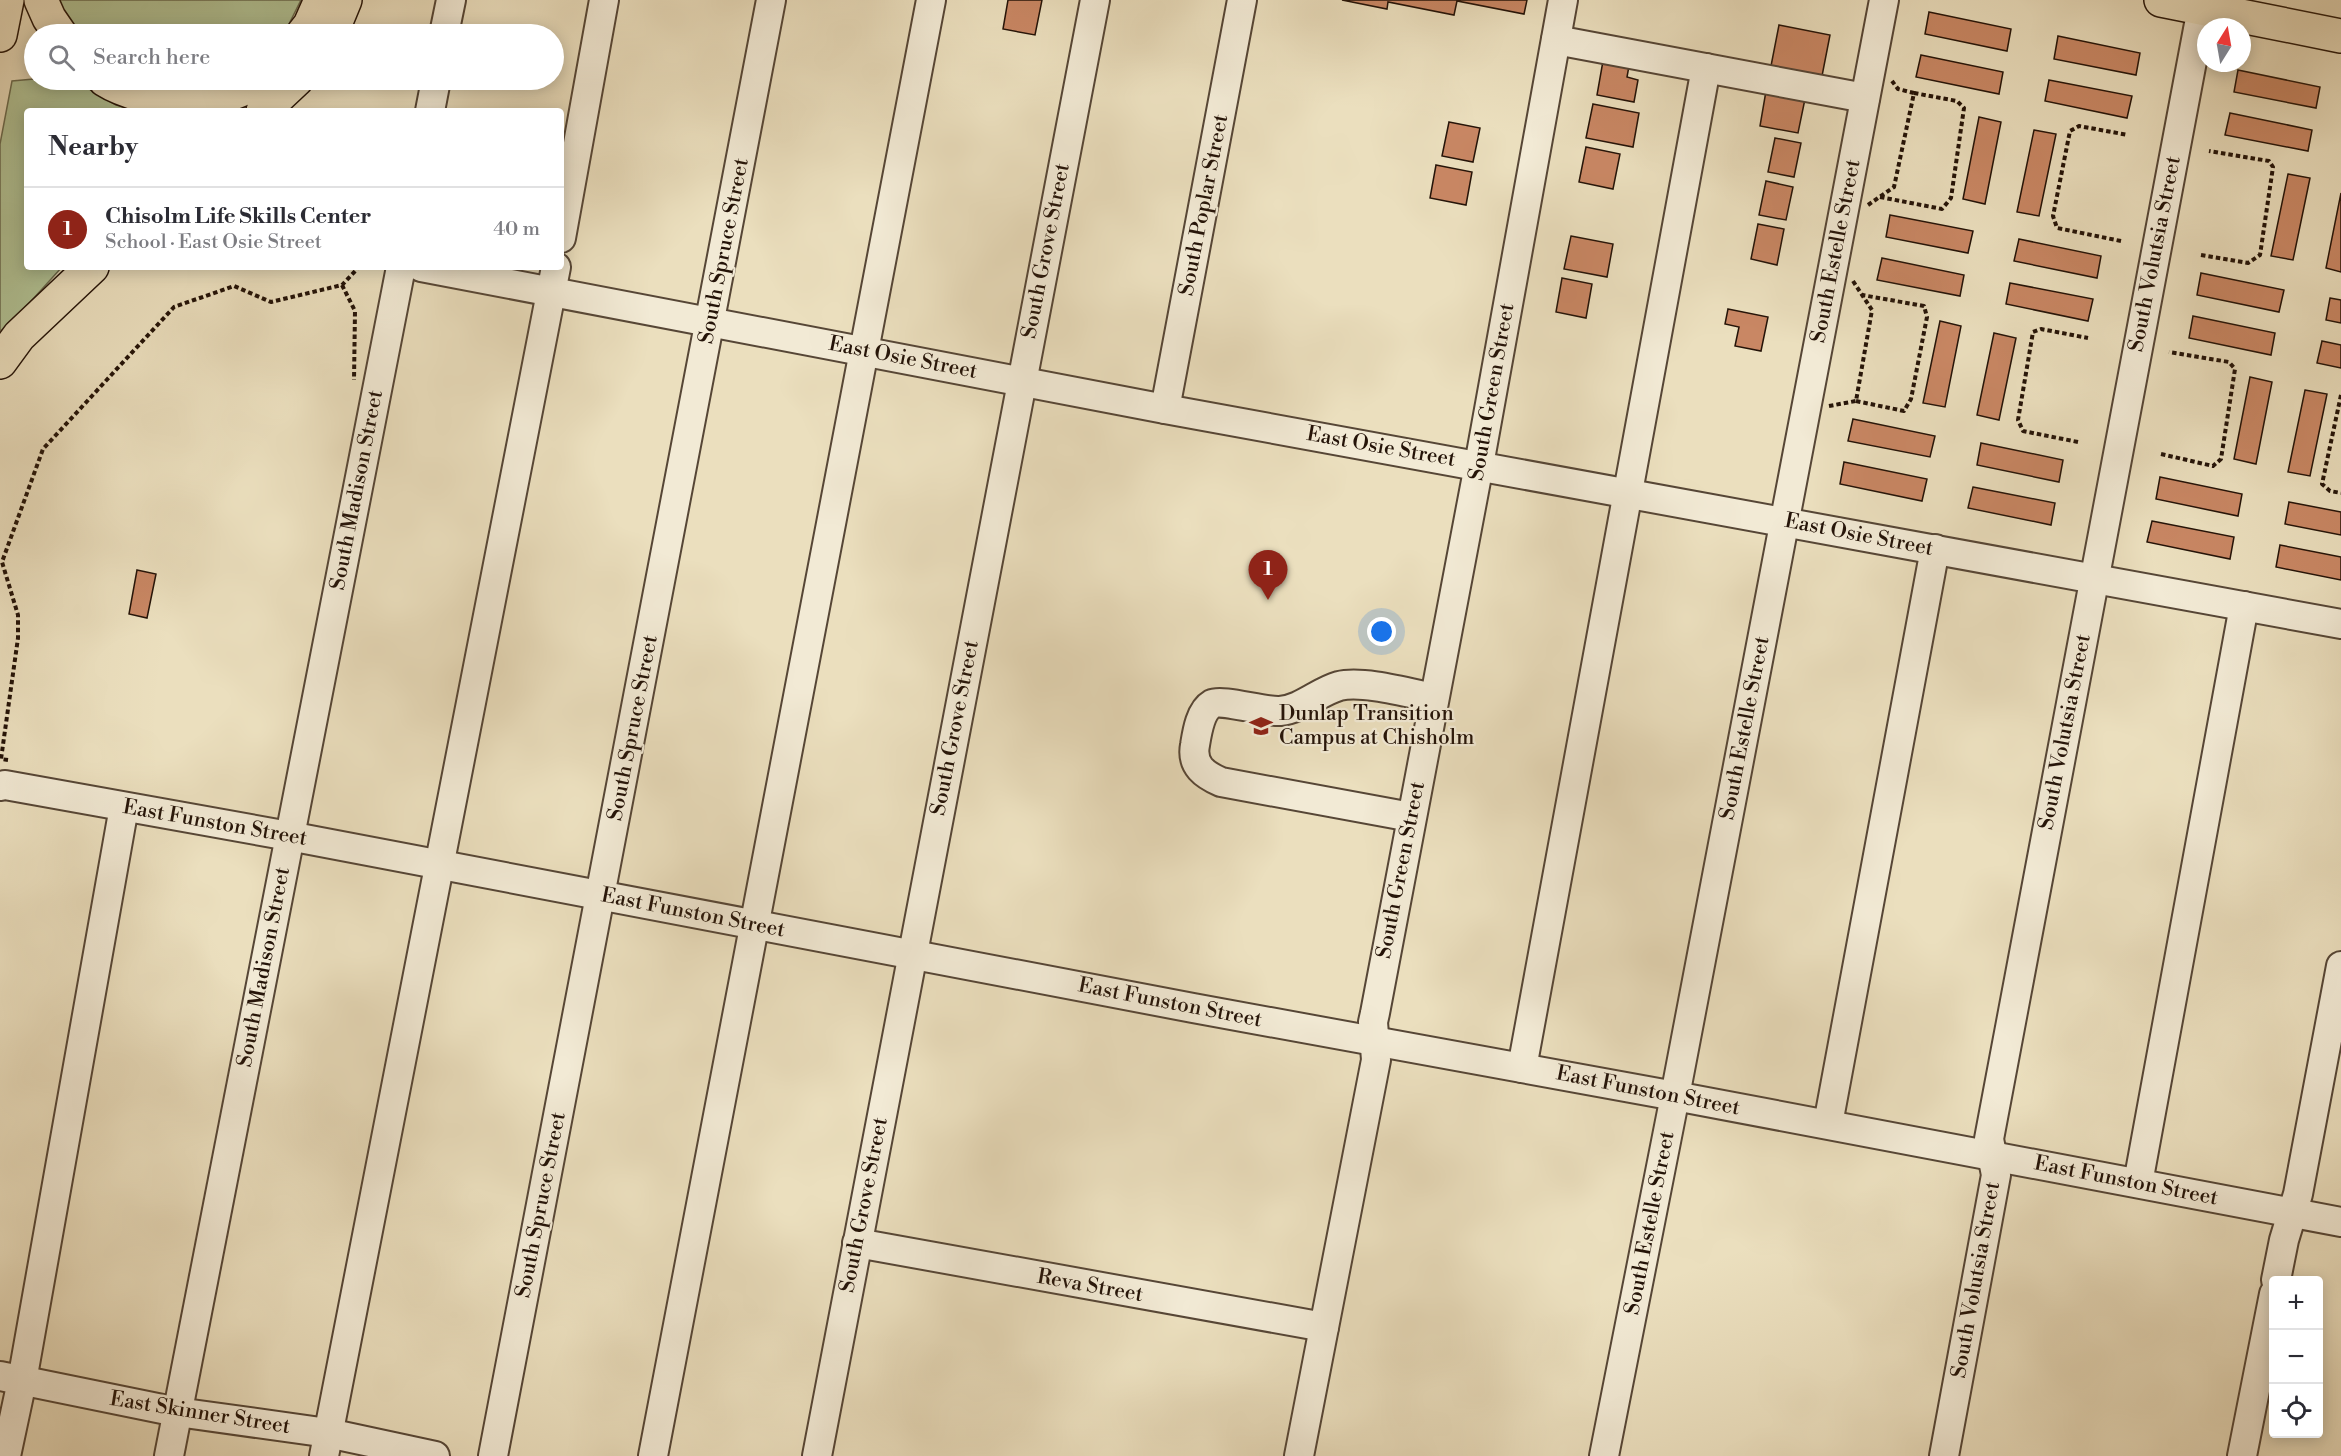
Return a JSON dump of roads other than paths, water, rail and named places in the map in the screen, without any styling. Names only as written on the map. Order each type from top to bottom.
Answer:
[{"type":"main road","points":[[0,34],[7,0]]},
{"type":"main road","points":[[41,0],[53,24]]},
{"type":"main road","points":[[310,24],[321,0]]},
{"type":"main road","points":[[335,24],[345,0]]},
{"type":"main road","points":[[2161,0],[2341,36]]},
{"type":"main road","points":[[125,90],[152,98],[188,103],[231,94],[239,90]]},
{"type":"main road","points":[[266,108],[285,90]]},
{"type":"main road","points":[[0,362],[19,336],[89,270]]},
{"type":"street","points":[[446,24],[451,0]]},
{"type":"street","points":[[564,221],[604,0]]},
{"type":"street","name":"South Spruce Street","points":[[493,1456],[771,0]]},
{"type":"street","points":[[653,1456],[931,0]]},
{"type":"street","name":"South Grove Street","points":[[817,1456],[1095,0]]},
{"type":"street","name":"South Poplar Street","points":[[1165,409],[1242,0]]},
{"type":"street","name":"South Green Street","points":[[1299,1456],[1376,1060],[1375,1013],[1479,465],[1563,0]]},
{"type":"street","name":"South Estelle Street","points":[[1604,1456],[1884,0]]},
{"type":"street","name":"South Volutsia Street","points":[[1944,1456],[1996,1175],[1989,1139],[2202,8]]},
{"type":"street","points":[[1556,40],[1865,99]]},
{"type":"street","points":[[1522,1068],[1706,68]]},
{"type":"street","points":[[431,108],[434,90]]},
{"type":"street","name":"South Madison Street","points":[[169,1456],[400,270]]},
{"type":"street","name":"East Osie Street","points":[[454,270],[553,279],[711,322],[1165,409],[2341,624]]},
{"type":"street","points":[[326,1445],[553,279]]},
{"type":"street","points":[[1828,1124],[1935,549]]},
{"type":"street","points":[[2138,1183],[2244,606]]},
{"type":"street","points":[[1411,818],[1221,783],[1199,769],[1194,759],[1194,749],[1203,715],[1210,705],[1219,702],[1259,710],[1281,711],[1300,706],[1339,686],[1354,684],[1434,698]]},
{"type":"street","name":"East Funston Street","points":[[0,768],[5,784],[2341,1222]]},
{"type":"street","points":[[6,1456],[11,1378],[124,807]]},
{"type":"street","points":[[2277,1276],[2284,1240],[2298,1194],[2341,966]]},
{"type":"street","name":"Reva Street","points":[[857,1243],[1324,1327]]},
{"type":"street","points":[[2242,1456],[2269,1319]]},
{"type":"street","name":"East Skinner Street","points":[[11,1378],[326,1445],[435,1456]]},
{"type":"place","name":"Chisolm Life Skills Center","points":[[1268,600]]},
{"type":"place","name":"Dunlap Transition Campus at Chisholm","points":[[1261,726]]}]
